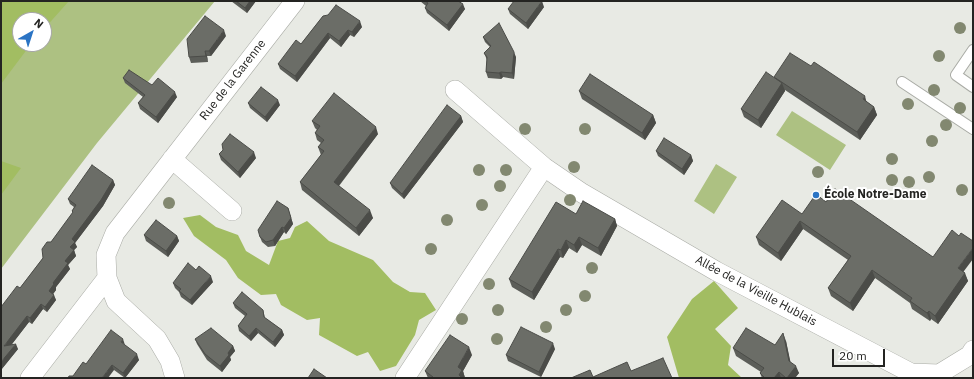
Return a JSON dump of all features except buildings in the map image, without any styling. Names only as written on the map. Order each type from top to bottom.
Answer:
[{"type":"street","name":"Rue de la Garenne","points":[[175,378],[170,361],[156,340],[116,301],[107,278],[106,255],[115,233],[295,1]]},
{"type":"street","name":"Allée de la Vieille Hublais","points":[[455,90],[544,168],[582,194],[716,271],[911,373],[939,374],[970,355],[973,350]]},
{"type":"street","points":[[172,159],[232,211]]},
{"type":"street","points":[[405,378],[544,168]]},
{"type":"street","points":[[30,378],[107,278]]},
{"type":"lane","points":[[973,50],[956,75],[973,87]]},
{"type":"lane","points":[[902,82],[973,129]]},
{"type":"green space","points":[[1,1],[215,1],[97,143],[1,269]]},
{"type":"green space","points":[[1,1],[69,1],[52,20],[52,12],[12,12],[12,52],[25,52],[1,84]]},
{"type":"green space","points":[[792,111],[846,145],[830,170],[776,135]]},
{"type":"green space","points":[[1,161],[21,168],[1,195]]},
{"type":"green space","points":[[716,164],[737,177],[714,214],[694,201]]},
{"type":"green space","points":[[200,215],[216,227],[238,235],[246,251],[269,265],[278,241],[290,238],[295,227],[307,221],[329,241],[373,260],[393,282],[410,292],[425,293],[436,310],[419,320],[415,335],[396,366],[380,371],[368,352],[357,356],[319,335],[320,318],[307,320],[281,305],[276,294],[261,295],[238,278],[226,260],[194,236],[183,218]]},
{"type":"green space","points":[[714,281],[738,308],[715,329],[731,346],[728,365],[742,378],[679,378],[667,337],[692,299]]},
{"type":"place","name":"École Notre-Dame","points":[[816,195]]}]
